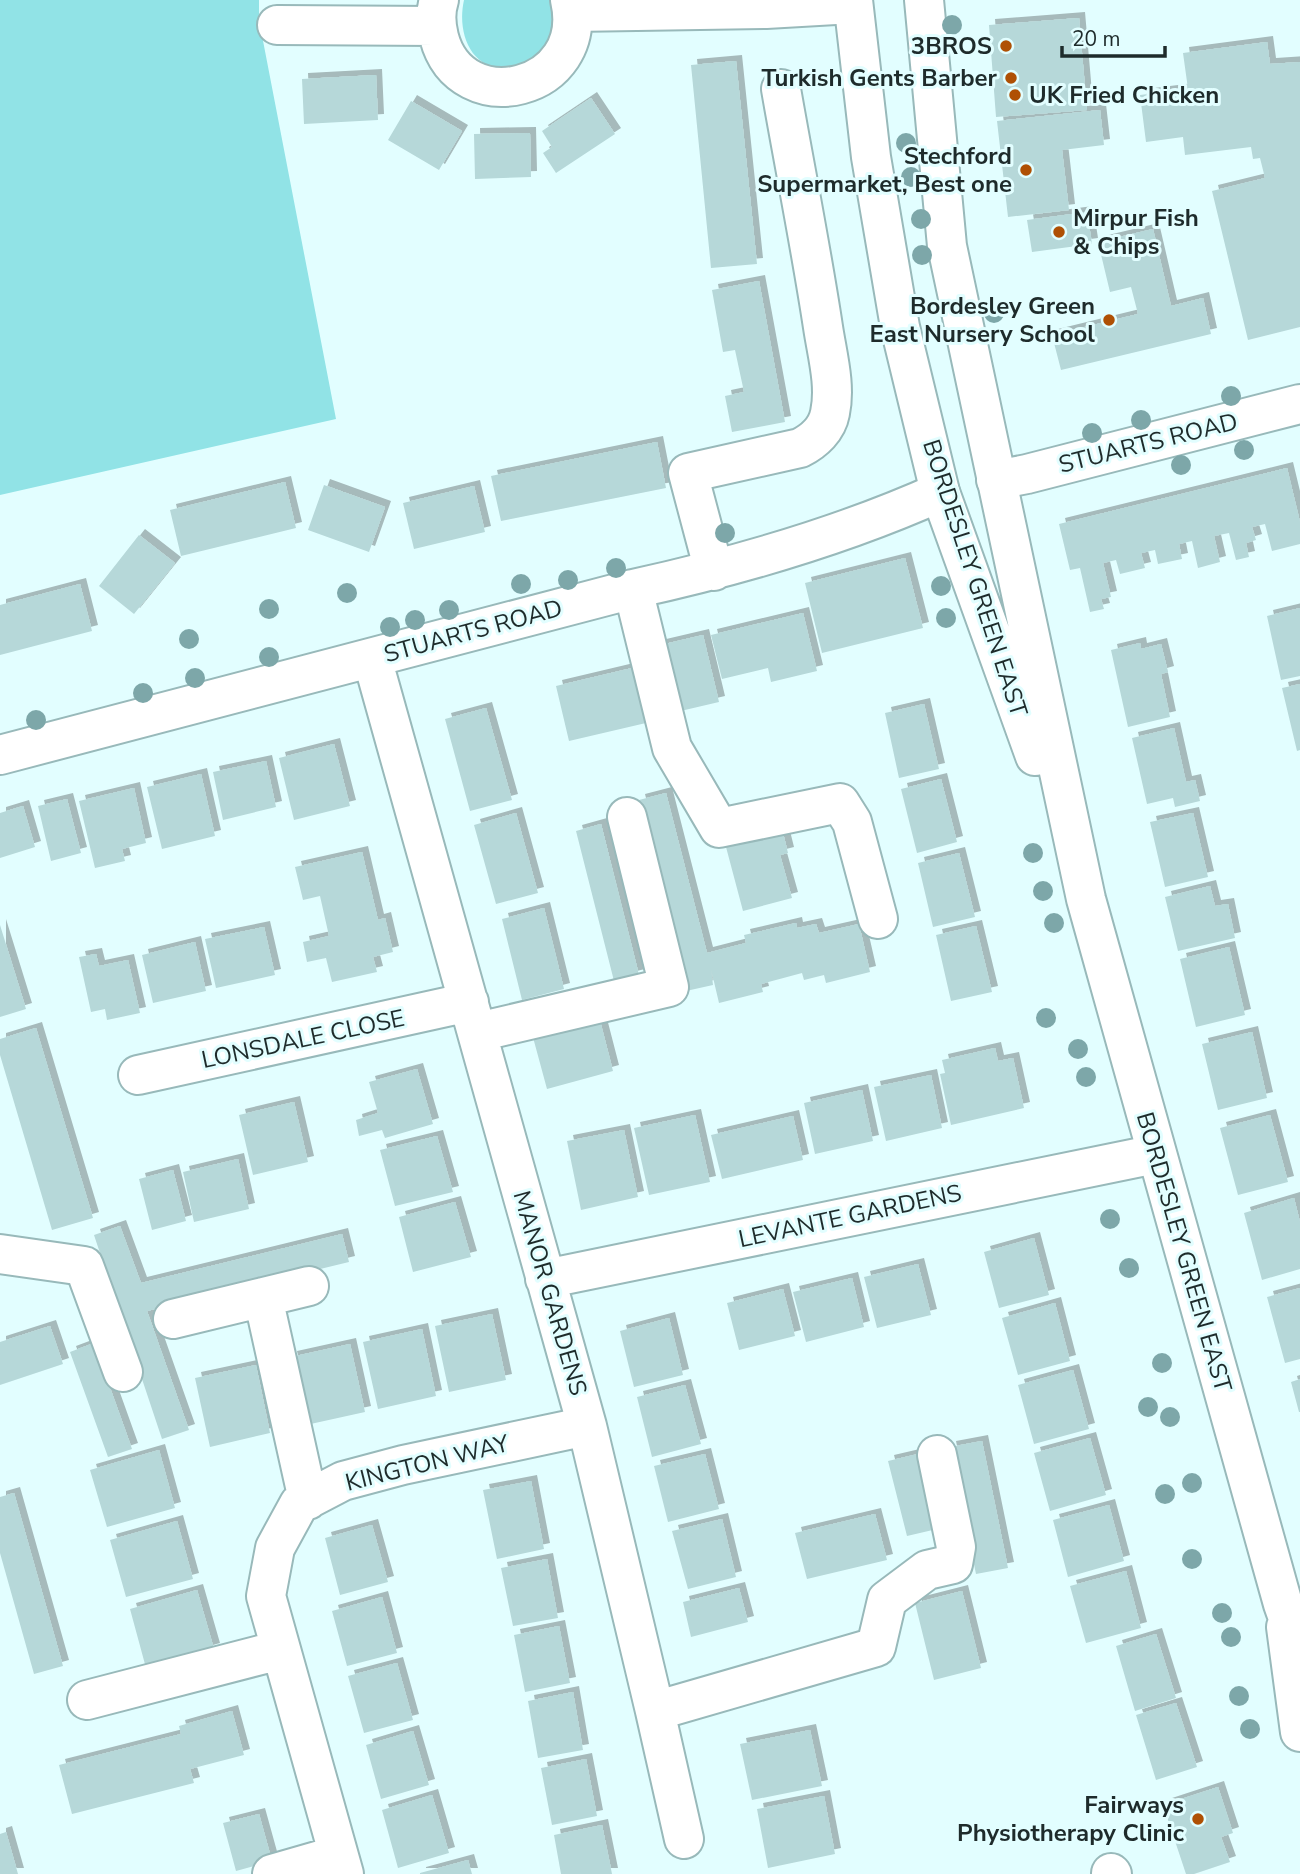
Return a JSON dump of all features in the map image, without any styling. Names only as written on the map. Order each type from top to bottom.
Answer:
[{"type":"street","name":"BORDESLEY GREEN EAST","points":[[924,0],[947,246],[1086,899],[1283,1604],[1300,1652]]},
{"type":"street","name":"BORDESLEY GREEN EAST","points":[[853,2],[871,157],[900,327],[940,492],[1086,899]]},
{"type":"street","points":[[277,25],[438,13],[441,45],[451,62],[465,75],[482,84],[501,88],[521,86],[539,79],[554,66],[566,50],[572,32],[572,6],[766,9],[853,2]]},
{"type":"street","points":[[714,571],[688,473],[800,448],[812,441],[823,429],[830,414],[832,389],[821,316],[781,89]]},
{"type":"street","name":"STUARTS ROAD","points":[[996,480],[1300,404]]},
{"type":"street","name":"STUARTS ROAD","points":[[0,755],[633,589],[714,571],[868,522],[940,492]]},
{"type":"street","points":[[633,589],[672,748],[719,828],[840,803],[852,822],[878,919]]},
{"type":"street","name":"MANOR GARDENS","points":[[372,658],[587,1426],[684,1839]]},
{"type":"street","name":"LONSDALE CLOSE","points":[[138,1075],[474,1017],[669,987],[627,817]]},
{"type":"street","name":"LEVANTE GARDENS","points":[[545,1279],[1156,1154]]},
{"type":"street","points":[[0,1254],[84,1266],[123,1372]]},
{"type":"street","points":[[173,1319],[309,1286]]},
{"type":"street","points":[[263,1297],[308,1500]]},
{"type":"street","name":"KINGTON WAY","points":[[341,1864],[267,1596],[275,1548],[299,1504],[343,1481],[402,1465],[587,1426]]},
{"type":"street","points":[[655,1711],[876,1647],[887,1600],[927,1570],[953,1564],[956,1547],[937,1454]]},
{"type":"street","name":"BORDESLEY GREEN EAST","points":[[1283,1604],[1300,1732]]},
{"type":"street","points":[[87,1700],[280,1650]]},
{"type":"street","points":[[272,1874],[341,1864]]},
{"type":"shaded area","points":[[0,0],[259,0],[259,20],[336,419],[0,495]]},
{"type":"shaded area","points":[[464,0],[554,0],[559,20],[544,55],[511,69],[483,63],[469,46],[465,35],[462,24]]},
{"type":"building","points":[[1079,18],[1087,110],[996,117],[989,25]]},
{"type":"building","points":[[1267,42],[1270,64],[1300,62],[1300,327],[1248,340],[1212,191],[1265,178],[1260,158],[1253,159],[1251,147],[1185,155],[1183,137],[1146,142],[1140,95],[1188,89],[1183,53]]},
{"type":"building","points":[[736,61],[757,264],[711,268],[691,65]]},
{"type":"building","points":[[376,75],[378,120],[304,124],[302,79]]},
{"type":"building","points":[[591,98],[615,134],[556,173],[543,153],[552,147],[542,131]]},
{"type":"building","points":[[411,101],[462,131],[439,170],[388,140]]},
{"type":"building","points":[[1100,110],[1104,145],[1062,150],[1069,210],[1008,217],[997,121]]},
{"type":"building","points":[[530,133],[531,177],[475,179],[474,134]]},
{"type":"building","name":"Mirpur Fish & Chips","points":[[1087,212],[1092,244],[1032,252],[1027,220]]},
{"type":"building","points":[[1153,229],[1171,306],[1203,298],[1211,334],[1061,370],[1052,335],[1138,314],[1131,287],[1110,292],[1098,242]]},
{"type":"building","points":[[759,281],[785,422],[732,432],[725,396],[744,392],[735,350],[723,352],[712,290]]},
{"type":"building","points":[[657,442],[666,488],[501,521],[491,476]]},
{"type":"building","points":[[1287,468],[1300,522],[1300,544],[1272,551],[1265,524],[1252,527],[1256,540],[1246,543],[1249,557],[1236,560],[1229,533],[1214,536],[1220,562],[1198,568],[1192,541],[1179,544],[1182,559],[1158,564],[1155,550],[1141,553],[1145,568],[1120,574],[1116,560],[1103,563],[1111,597],[1101,599],[1104,609],[1090,612],[1080,568],[1070,570],[1059,524]]},
{"type":"building","points":[[285,482],[296,528],[181,556],[170,510]]},
{"type":"building","points":[[324,485],[385,507],[369,552],[308,530]]},
{"type":"building","points":[[474,486],[485,532],[414,549],[403,503]]},
{"type":"building","points":[[139,535],[175,563],[134,614],[99,586]]},
{"type":"building","points":[[905,558],[923,628],[822,653],[805,583]]},
{"type":"building","points":[[80,584],[92,631],[0,655],[0,605]]},
{"type":"building","points":[[1300,608],[1300,676],[1281,680],[1267,616]]},
{"type":"building","points":[[803,613],[817,671],[771,682],[768,668],[722,679],[711,635]]},
{"type":"building","points":[[703,635],[719,702],[672,713],[656,646]]},
{"type":"building","points":[[1140,643],[1141,649],[1161,644],[1168,672],[1161,674],[1170,717],[1128,727],[1111,650]]},
{"type":"building","points":[[632,668],[646,723],[569,741],[556,686]]},
{"type":"building","points":[[1300,684],[1300,750],[1297,751],[1282,688]]},
{"type":"building","points":[[924,704],[939,769],[899,778],[885,713]]},
{"type":"building","points":[[486,708],[512,800],[470,811],[445,719]]},
{"type":"building","points":[[1174,728],[1186,782],[1195,780],[1200,801],[1175,807],[1173,798],[1147,804],[1132,738]]},
{"type":"building","points":[[334,744],[350,806],[294,820],[279,758]]},
{"type":"building","points":[[266,761],[276,807],[223,820],[213,772]]},
{"type":"building","points":[[201,774],[215,836],[162,849],[147,787]]},
{"type":"building","points":[[941,779],[957,842],[917,853],[901,789]]},
{"type":"building","points":[[134,788],[146,843],[122,849],[125,861],[95,868],[79,801]]},
{"type":"building","points":[[666,793],[707,953],[746,943],[744,935],[796,923],[797,928],[816,924],[819,933],[859,924],[870,972],[826,983],[824,975],[804,980],[802,973],[761,984],[763,992],[719,1003],[711,969],[713,985],[686,991],[639,800]]},
{"type":"building","points":[[67,799],[81,853],[51,861],[38,806]]},
{"type":"building","points":[[23,806],[35,847],[0,858],[0,813]]},
{"type":"building","points":[[516,813],[538,893],[496,904],[474,825]]},
{"type":"building","points":[[1193,813],[1208,877],[1165,887],[1150,822]]},
{"type":"building","points":[[601,824],[639,975],[614,981],[576,831]]},
{"type":"building","points":[[783,833],[788,853],[780,855],[792,898],[743,911],[726,847]]},
{"type":"building","points":[[362,852],[378,920],[385,918],[393,952],[373,957],[377,972],[332,982],[326,958],[307,962],[303,942],[329,936],[320,896],[303,900],[295,867]]},
{"type":"building","points":[[959,853],[975,917],[933,927],[918,863]]},
{"type":"building","points":[[1210,886],[1215,906],[1228,904],[1235,938],[1178,951],[1165,897]]},
{"type":"building","points":[[544,908],[564,989],[522,1000],[502,919]]},
{"type":"building","points":[[0,925],[26,1009],[0,1017]]},
{"type":"building","points":[[976,926],[992,992],[951,1001],[936,935]]},
{"type":"building","points":[[264,927],[275,975],[216,988],[205,939]]},
{"type":"building","points":[[195,942],[206,991],[153,1003],[142,955]]},
{"type":"building","points":[[1229,947],[1245,1015],[1196,1027],[1180,959]]},
{"type":"building","points":[[96,954],[99,966],[128,960],[140,1013],[107,1020],[105,1009],[91,1012],[79,957]]},
{"type":"building","points":[[598,1013],[613,1071],[547,1089],[531,1030]]},
{"type":"building","points":[[36,1028],[93,1218],[52,1230],[0,1055],[0,1039]]},
{"type":"building","points":[[1252,1032],[1267,1098],[1218,1110],[1202,1044]]},
{"type":"building","points":[[995,1048],[998,1061],[1013,1058],[1024,1108],[951,1125],[940,1074],[945,1073],[942,1060]]},
{"type":"building","points":[[417,1069],[433,1124],[385,1138],[382,1130],[359,1136],[356,1120],[378,1113],[369,1082]]},
{"type":"building","points":[[931,1075],[942,1128],[886,1141],[874,1087]]},
{"type":"building","points":[[862,1090],[873,1141],[815,1154],[804,1103]]},
{"type":"building","points":[[294,1102],[308,1162],[253,1175],[239,1115]]},
{"type":"building","points":[[695,1115],[710,1182],[649,1195],[634,1128]]},
{"type":"building","points":[[1270,1115],[1288,1182],[1238,1195],[1220,1128]]},
{"type":"building","points":[[793,1116],[803,1160],[722,1179],[711,1135]]},
{"type":"building","points":[[624,1130],[638,1197],[581,1210],[567,1141]]},
{"type":"building","points":[[437,1136],[453,1192],[395,1206],[380,1150]]},
{"type":"building","points":[[238,1159],[249,1209],[194,1222],[183,1172]]},
{"type":"building","points":[[173,1170],[186,1221],[152,1230],[139,1179]]},
{"type":"building","points":[[1294,1198],[1300,1222],[1300,1269],[1262,1280],[1244,1213]]},
{"type":"building","points":[[455,1202],[471,1257],[413,1272],[399,1217]]},
{"type":"building","points":[[120,1226],[141,1283],[342,1234],[349,1262],[147,1311],[189,1430],[162,1439],[94,1235]]},
{"type":"building","points":[[1034,1238],[1049,1295],[999,1308],[984,1252]]},
{"type":"building","points":[[918,1264],[931,1315],[877,1328],[864,1277]]},
{"type":"building","points":[[852,1278],[864,1327],[806,1342],[793,1292]]},
{"type":"building","points":[[1300,1288],[1300,1359],[1285,1363],[1267,1297]]},
{"type":"building","points":[[783,1289],[795,1336],[739,1350],[727,1303]]},
{"type":"building","points":[[1055,1303],[1070,1361],[1018,1375],[1002,1318]]},
{"type":"building","points":[[492,1314],[506,1380],[449,1392],[435,1326]]},
{"type":"building","points":[[669,1318],[683,1375],[634,1387],[620,1331]]},
{"type":"building","points":[[50,1326],[63,1364],[0,1385],[0,1342]]},
{"type":"building","points":[[422,1329],[436,1396],[378,1409],[363,1342]]},
{"type":"building","points":[[94,1343],[132,1449],[108,1457],[70,1352]]},
{"type":"building","points":[[350,1344],[365,1412],[306,1425],[291,1357]]},
{"type":"building","points":[[256,1365],[270,1433],[210,1447],[195,1378]]},
{"type":"building","points":[[1073,1370],[1089,1429],[1034,1444],[1018,1385]]},
{"type":"building","points":[[1300,1379],[1300,1412],[1299,1412],[1291,1382]]},
{"type":"building","points":[[685,1385],[701,1444],[652,1457],[637,1397]]},
{"type":"building","points":[[1090,1438],[1106,1495],[1050,1511],[1034,1453]]},
{"type":"building","points":[[982,1441],[1008,1568],[976,1574],[950,1447]]},
{"type":"building","points":[[159,1450],[175,1508],[107,1527],[90,1470]]},
{"type":"building","points":[[705,1454],[719,1509],[668,1522],[654,1466]]},
{"type":"building","points":[[918,1454],[937,1529],[907,1536],[888,1461]]},
{"type":"building","points":[[531,1481],[544,1549],[497,1559],[483,1490]]},
{"type":"building","points":[[14,1493],[63,1666],[34,1674],[0,1553],[0,1497]]},
{"type":"building","points":[[1109,1505],[1124,1561],[1068,1577],[1053,1520]]},
{"type":"building","points":[[875,1514],[887,1560],[807,1579],[795,1533]]},
{"type":"building","points":[[722,1519],[736,1577],[688,1589],[672,1531]]},
{"type":"building","points":[[177,1521],[193,1579],[126,1597],[110,1540]]},
{"type":"building","points":[[372,1525],[388,1582],[340,1595],[325,1538]]},
{"type":"building","points":[[547,1559],[558,1618],[513,1626],[501,1568]]},
{"type":"building","points":[[1126,1571],[1141,1628],[1086,1643],[1070,1586]]},
{"type":"building","points":[[739,1588],[748,1622],[691,1637],[683,1602]]},
{"type":"building","points":[[197,1590],[214,1649],[146,1668],[130,1609]]},
{"type":"building","points":[[962,1591],[981,1668],[934,1680],[915,1603]]},
{"type":"building","points":[[382,1597],[397,1653],[347,1666],[332,1611]]},
{"type":"building","points":[[559,1626],[570,1683],[525,1692],[514,1635]]},
{"type":"building","points":[[1156,1634],[1176,1698],[1135,1711],[1116,1646]]},
{"type":"building","points":[[397,1663],[413,1720],[364,1733],[348,1676]]},
{"type":"building","points":[[573,1692],[583,1750],[538,1758],[528,1701]]},
{"type":"building","points":[[1176,1703],[1197,1767],[1156,1780],[1136,1715]]},
{"type":"building","points":[[232,1711],[244,1755],[190,1769],[194,1783],[72,1814],[59,1765],[181,1734],[179,1726]]},
{"type":"building","points":[[810,1730],[822,1786],[752,1800],[740,1744]]},
{"type":"building","points":[[413,1731],[429,1785],[381,1799],[366,1745]]},
{"type":"building","points":[[586,1759],[597,1816],[552,1825],[541,1768]]},
{"type":"building","name":"Fairways Physiotherapy Clinic","points":[[1218,1787],[1233,1833],[1221,1837],[1230,1862],[1194,1874],[1186,1874],[1163,1805]]},
{"type":"building","points":[[432,1795],[449,1853],[398,1868],[382,1810]]},
{"type":"building","points":[[824,1796],[835,1854],[768,1868],[757,1809]]},
{"type":"building","points":[[259,1814],[272,1861],[236,1871],[223,1823]]},
{"type":"building","points":[[602,1825],[612,1874],[561,1874],[554,1835]]},
{"type":"building","points":[[6,1832],[18,1874],[0,1874],[0,1834]]},
{"type":"building","points":[[468,1860],[472,1874],[420,1874],[420,1873]]},
{"type":"place","name":"3BROS","points":[[1006,46]]},
{"type":"place","name":"Turkish Gents Barber","points":[[1011,78]]},
{"type":"place","name":"UK Fried Chicken","points":[[1015,95]]},
{"type":"place","name":"Stechford Supermarket, Best one","points":[[1026,170]]},
{"type":"place","name":"Mirpur Fish & Chips","points":[[1059,232]]},
{"type":"place","name":"Bordesley Green East Nursery School","points":[[1109,320]]},
{"type":"place","name":"Fairways Physiotherapy Clinic","points":[[1198,1819]]}]
